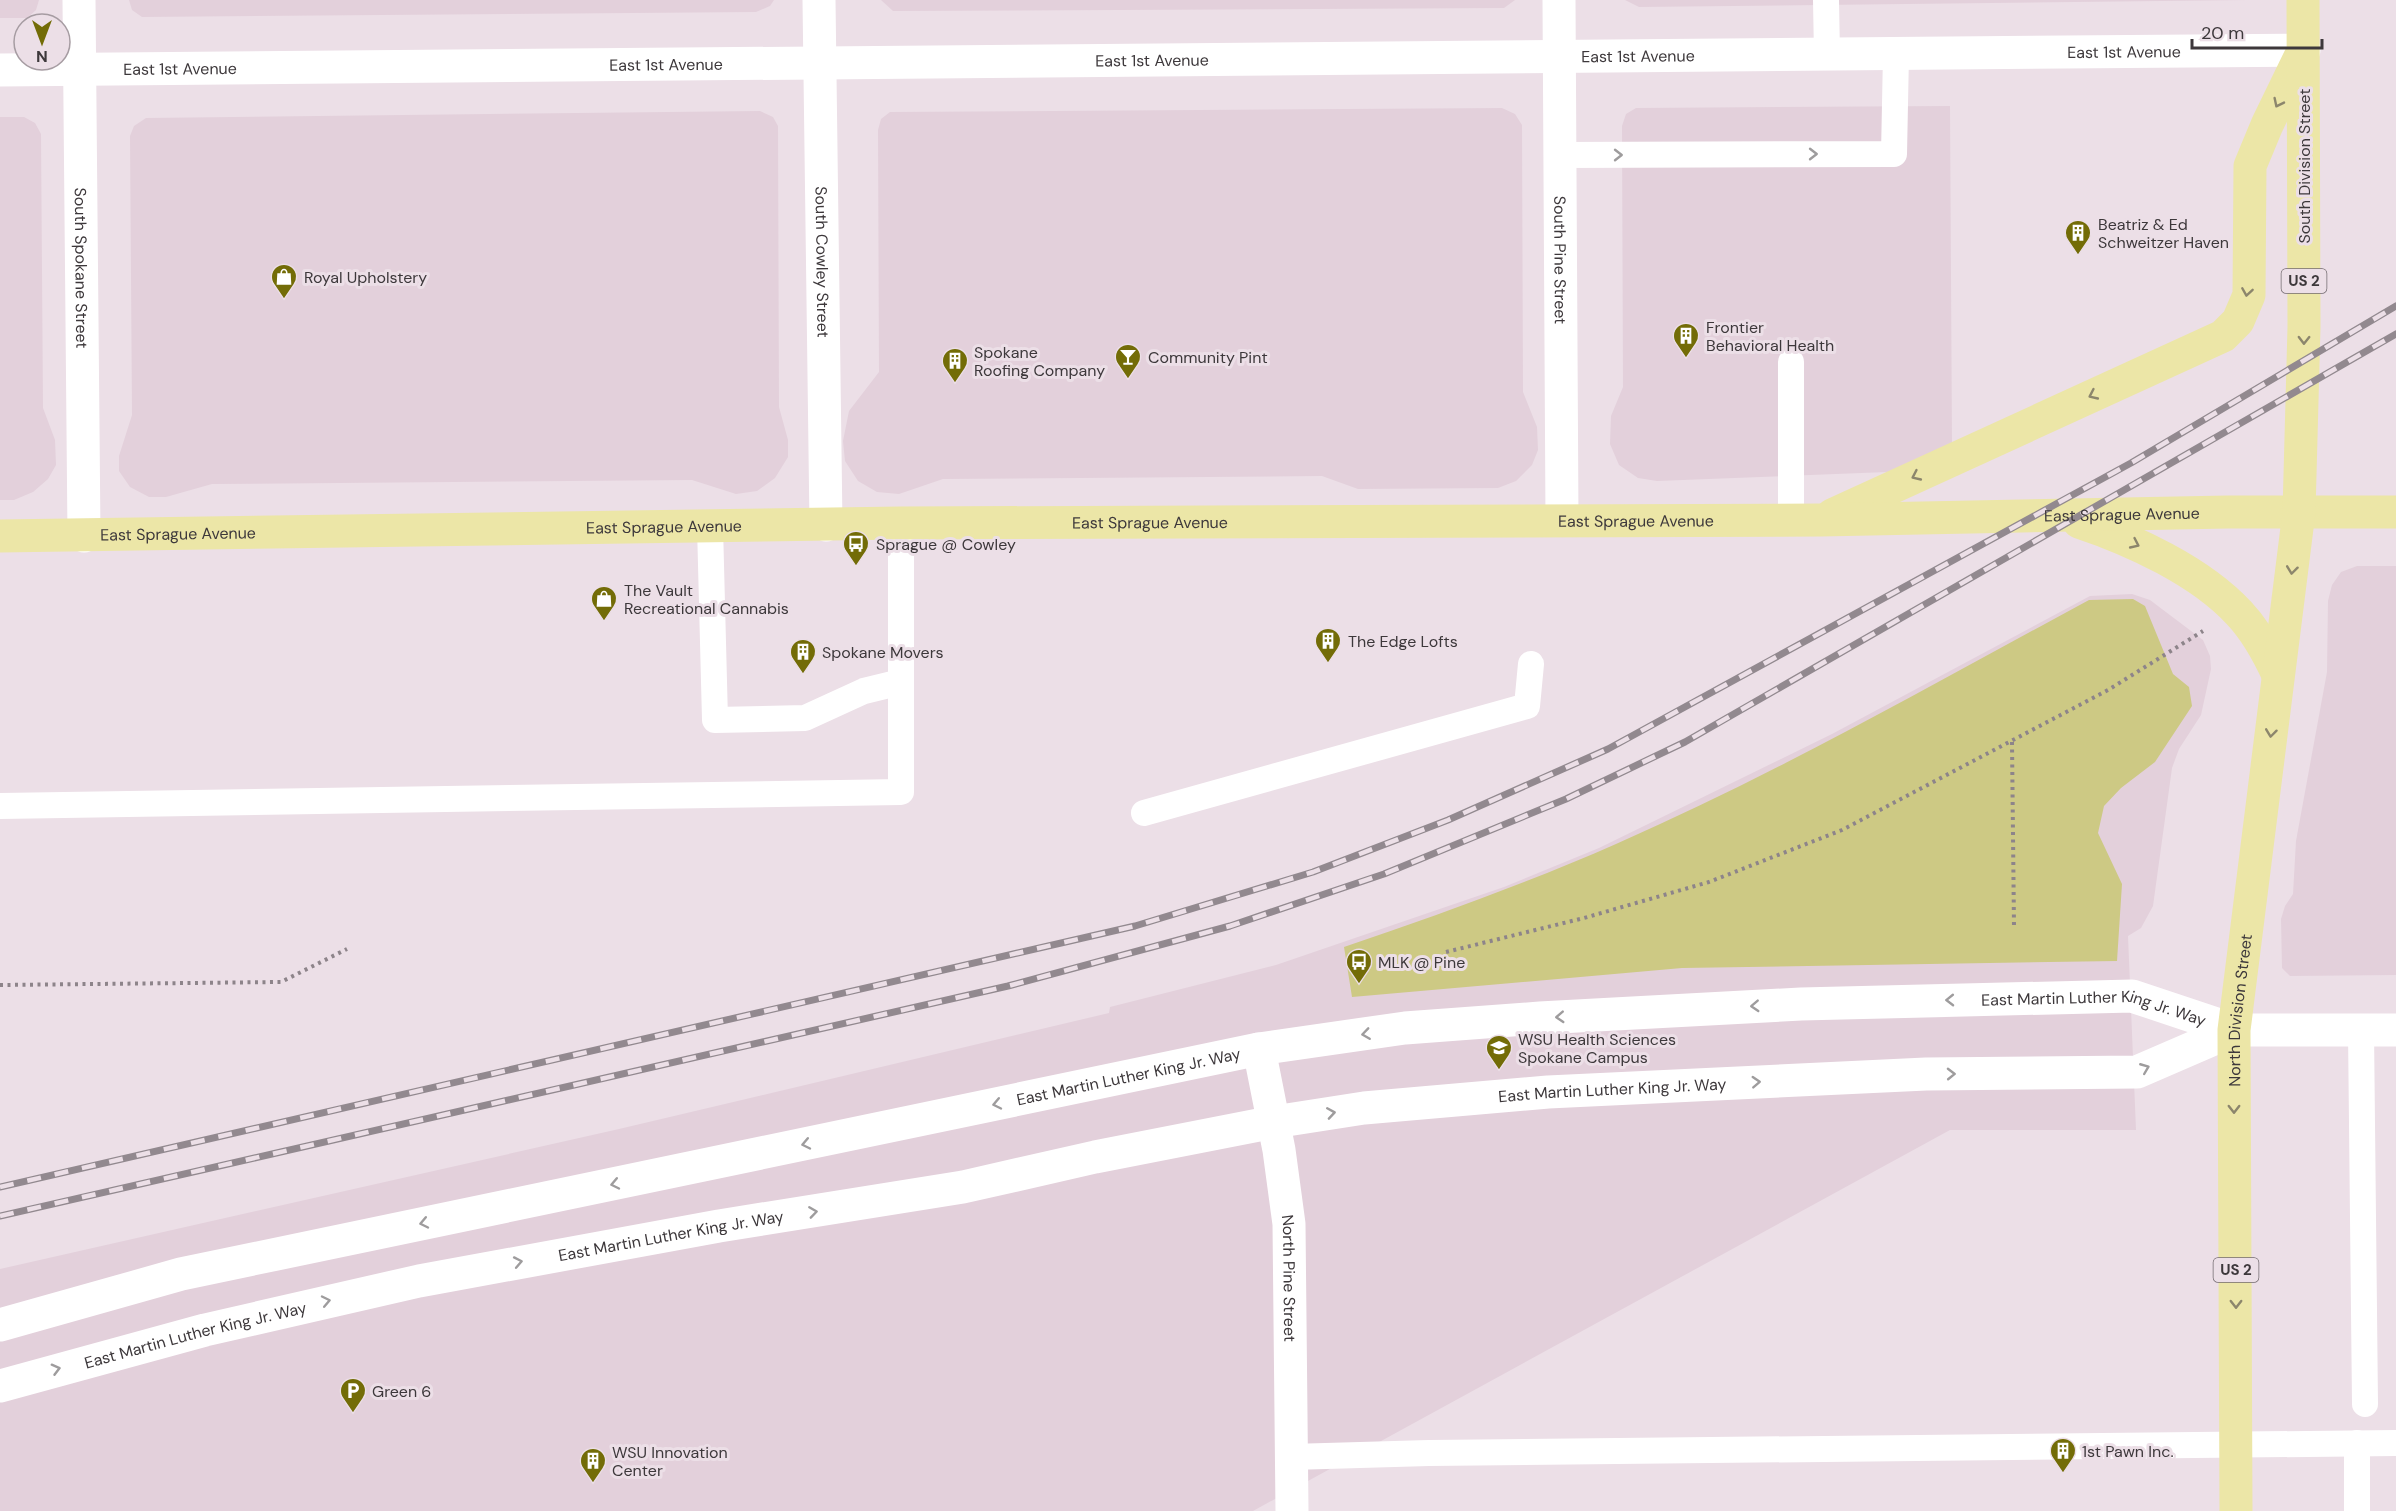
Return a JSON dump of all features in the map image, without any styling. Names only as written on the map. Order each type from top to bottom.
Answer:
[{"type":"main road","name":"South Division Street","points":[[2299,512],[2304,327],[2303,0]]},
{"type":"main road","points":[[1806,520],[2223,336],[2238,321],[2249,295],[2250,166],[2267,125],[2304,50]]},
{"type":"main road","name":"North Division Street","points":[[2236,1511],[2234,1030],[2299,512]]},
{"type":"main road","name":"East Sprague Avenue","points":[[0,536],[901,523],[1806,520],[2396,512]]},
{"type":"main road","points":[[2061,515],[2109,532],[2154,553],[2200,582],[2238,612],[2264,645],[2278,675]]},
{"type":"street","name":"South Spokane Street","points":[[80,0],[84,536]]},
{"type":"street","name":"South Cowley Street","points":[[819,0],[826,525]]},
{"type":"street","name":"South Pine Street","points":[[1559,0],[1562,520]]},
{"type":"street","name":"East 1st Avenue","points":[[0,70],[2304,50]]},
{"type":"street","name":"East Martin Luther King Jr. Way","points":[[0,1325],[181,1274],[1259,1049],[1405,1028],[1540,1018],[1801,1004],[2132,996],[2234,1030]]},
{"type":"street","points":[[2234,1030],[2396,1030]]},
{"type":"street","name":"East Martin Luther King Jr. Way","points":[[0,1386],[205,1330],[419,1281],[719,1226],[963,1187],[1095,1157],[1274,1122],[1364,1108],[1548,1092],[1926,1074],[2137,1072],[2234,1030]]},
{"type":"street","name":"North Pine Street","points":[[1259,1049],[1274,1122],[1289,1224],[1292,1511]]},
{"type":"lane","points":[[1826,0],[1827,54]]},
{"type":"lane","points":[[1559,155],[1894,154],[1896,54]]},
{"type":"lane","points":[[1791,362],[1806,520]]},
{"type":"lane","points":[[0,806],[901,792],[901,523]]},
{"type":"lane","points":[[710,526],[715,720],[806,718],[864,691],[901,682]]},
{"type":"lane","points":[[1144,813],[1527,706],[1531,663]]},
{"type":"lane","points":[[2361,1030],[2365,1404]]},
{"type":"lane","points":[[2356,1443],[2356,1511]]},
{"type":"lane","points":[[1291,1457],[1429,1453],[2396,1443]]},
{"type":"path","points":[[1446,952],[1584,918],[1709,882],[1842,830],[2108,690],[2207,629]]},
{"type":"path","points":[[2012,741],[2014,927]]},
{"type":"path","points":[[0,985],[281,982],[347,949]]},
{"type":"shaded area","points":[[0,0],[39,0],[34,12],[12,12],[12,18],[0,18]]},
{"type":"shaded area","points":[[129,0],[774,0],[770,6],[756,12],[142,17],[132,10]]},
{"type":"shaded area","points":[[881,0],[1515,0],[1504,8],[893,11]]},
{"type":"shaded area","points":[[1625,0],[2247,0],[1639,7]]},
{"type":"shaded area","points":[[1950,106],[1952,445],[1913,471],[1657,481],[1638,478],[1619,465],[1610,444],[1611,416],[1623,387],[1622,126],[1626,114],[1636,108]]},
{"type":"shaded area","points":[[1502,108],[1515,114],[1522,125],[1523,392],[1537,427],[1538,450],[1532,465],[1516,481],[1498,488],[1358,489],[1322,476],[943,479],[899,494],[877,492],[858,481],[845,461],[843,441],[849,411],[879,372],[878,130],[881,119],[890,112]]},
{"type":"shaded area","points":[[760,111],[773,117],[778,126],[779,407],[788,440],[788,457],[775,478],[757,491],[736,494],[692,480],[212,484],[166,497],[149,497],[130,487],[119,471],[119,456],[132,415],[130,136],[134,126],[146,118]]},
{"type":"shaded area","points":[[0,117],[24,117],[35,123],[41,134],[43,408],[55,440],[56,465],[48,479],[33,492],[14,500],[0,500]]},
{"type":"shaded area","points":[[2357,566],[2396,566],[2396,975],[2290,976],[2282,968],[2281,919],[2285,906],[2293,894],[2296,841],[2327,672],[2328,601],[2332,585],[2341,572]]},
{"type":"shaded area","name":"WSU Health Sciences Spokane Campus","points":[[2132,594],[2150,600],[2203,640],[2210,656],[2211,669],[2201,715],[2179,749],[2172,768],[2153,906],[2141,928],[2128,936],[2136,1130],[1950,1130],[1253,1511],[0,1511],[0,1269],[619,1129],[1109,1013],[1110,1007],[1276,965],[1504,887],[1599,848],[1832,734],[2090,596]]},
{"type":"shaded area","points":[[2133,599],[2145,606],[2173,674],[2189,687],[2192,706],[2155,762],[2121,788],[2104,806],[2098,833],[2122,884],[2117,961],[1682,968],[1352,997],[1344,947],[1515,886],[1676,817],[1855,727],[2089,600]]},
{"type":"railway","points":[[0,1187],[1135,926],[1313,872],[1448,820],[1608,749],[2131,463],[2396,306]]},
{"type":"railway","points":[[0,1216],[1008,986],[1230,926],[1384,874],[1566,799],[1685,742],[2396,334]]},
{"type":"place","name":"Beatriz & Ed Schweitzer Haven","points":[[2078,256]]},
{"type":"place","name":"Royal Upholstery","points":[[284,300]]},
{"type":"place","name":"Frontier Behavioral Health","points":[[1686,359]]},
{"type":"place","name":"Community Pint","points":[[1128,380]]},
{"type":"place","name":"Spokane Roofing Company","points":[[955,384]]},
{"type":"place","name":"Sprague @ Cowley","points":[[856,567]]},
{"type":"place","name":"The Vault Recreational Cannabis","points":[[604,622]]},
{"type":"place","name":"The Edge Lofts","points":[[1328,664]]},
{"type":"place","name":"Spokane Movers","points":[[803,675]]},
{"type":"place","name":"MLK @ Pine","points":[[1359,985]]},
{"type":"place","name":"WSU Health Sciences Spokane Campus","points":[[1499,1071]]},
{"type":"place","name":"Green 6","points":[[353,1414]]},
{"type":"place","name":"1st Pawn Inc.","points":[[2063,1474]]},
{"type":"place","name":"WSU Innovation Center","points":[[593,1484]]}]
